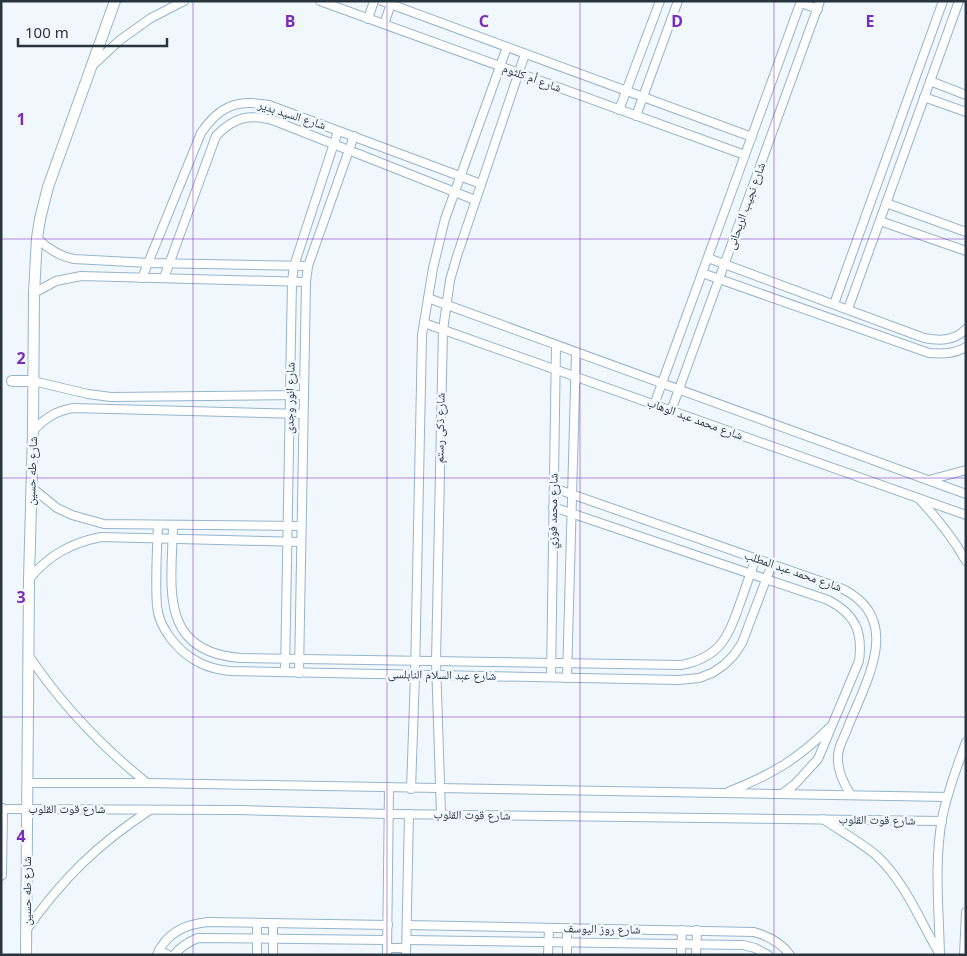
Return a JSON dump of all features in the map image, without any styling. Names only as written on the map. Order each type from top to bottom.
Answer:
[{"type":"street","name":"شارع طه حسين","points":[[26,955],[29,579],[34,293],[37,238],[48,186],[115,1]]},
{"type":"street","points":[[92,66],[120,40],[151,18],[184,1]]},
{"type":"street","name":"شارع أم كلثوم","points":[[320,1],[745,155]]},
{"type":"street","points":[[368,19],[374,1]]},
{"type":"street","name":"شارع أم كلثوم","points":[[382,1],[392,3],[752,137]]},
{"type":"street","points":[[619,110],[660,1]]},
{"type":"street","points":[[636,116],[678,1]]},
{"type":"street","name":"شارع نجيب الريحانى","points":[[672,411],[820,1]]},
{"type":"street","points":[[834,304],[943,1]]},
{"type":"street","points":[[848,309],[959,1]]},
{"type":"street","points":[[801,2],[818,10]]},
{"type":"street","name":"شارع نجيب الريحانى","points":[[654,405],[801,2]]},
{"type":"street","points":[[384,24],[392,3]]},
{"type":"street","name":"شارع ذكى رستم","points":[[411,789],[424,323],[439,242],[460,176],[507,47]]},
{"type":"street","name":"شارع ذكى رستم","points":[[441,814],[436,662],[443,330],[446,304],[457,256],[525,54]]},
{"type":"street","points":[[930,81],[966,94]]},
{"type":"street","points":[[924,97],[966,112]]},
{"type":"street","name":"شارع السيد بدير","points":[[142,278],[201,133],[210,120],[222,110],[237,104],[253,102],[269,105],[481,184]]},
{"type":"street","name":"شارع السيد بدير","points":[[164,278],[216,136],[236,120],[262,117],[475,200]]},
{"type":"street","name":"شارع انور وجدى","points":[[285,672],[292,281],[294,266],[338,131]]},
{"type":"street","name":"شارع انور وجدى","points":[[299,673],[306,282],[308,266],[354,136]]},
{"type":"street","points":[[886,203],[966,232]]},
{"type":"street","points":[[880,221],[966,251]]},
{"type":"street","points":[[37,238],[50,250],[65,257],[149,263],[308,266]]},
{"type":"street","points":[[708,258],[924,338],[950,339],[962,333],[966,328]]},
{"type":"street","points":[[702,273],[929,353],[944,354],[966,347]]},
{"type":"street","points":[[34,293],[48,284],[73,277],[306,282]]},
{"type":"street","name":"شارع محمد عبد الوهاب","points":[[428,298],[966,494]]},
{"type":"street","name":"شارع محمد عبد الوهاب","points":[[424,323],[966,515]]},
{"type":"street","name":"شارع محمد فوزي","points":[[551,677],[556,345]]},
{"type":"street","name":"شارع محمد فوزي","points":[[567,678],[576,352]]},
{"type":"street","points":[[12,381],[33,381],[88,394],[118,397],[304,395]]},
{"type":"street","points":[[33,431],[55,413],[73,408],[303,414]]},
{"type":"street","points":[[928,480],[966,470]]},
{"type":"street","points":[[31,487],[57,508],[88,521],[104,524],[301,526]]},
{"type":"street","name":"شارع محمد عبد المطلب","points":[[554,488],[843,589],[854,594],[867,607],[875,624],[878,642],[874,660],[838,753],[840,775],[851,795]]},
{"type":"street","points":[[919,499],[940,521],[966,561]]},
{"type":"street","name":"شارع محمد عبد المطلب","points":[[553,507],[828,600],[841,607],[852,618],[858,631],[861,646],[859,661],[818,759],[795,784],[782,794]]},
{"type":"street","name":"شارع عبد السلام النابلسى","points":[[158,525],[157,608],[161,622],[177,646],[200,663],[230,671],[678,680],[698,678],[712,673],[724,665],[742,643],[772,564]]},
{"type":"street","name":"شارع عبد السلام النابلسى","points":[[174,525],[171,598],[175,615],[182,630],[194,642],[208,652],[224,657],[568,664],[681,665],[694,663],[706,658],[725,640],[731,629],[756,558]]},
{"type":"street","points":[[29,579],[40,566],[68,546],[84,540],[102,537],[301,542]]},
{"type":"street","points":[[29,656],[45,680],[82,725],[103,746],[147,783]]},
{"type":"street","points":[[726,793],[756,781],[784,766],[810,747],[832,725]]},
{"type":"street","points":[[940,955],[938,868],[942,821],[947,796],[966,742]]},
{"type":"street","name":"شارع قوت القلوب","points":[[28,783],[147,783],[411,789],[947,796]]},
{"type":"street","points":[[174,955],[179,948],[198,938],[273,938],[387,948],[390,788]]},
{"type":"street","name":"شارع طه حسين","points":[[1,875],[2,808]]},
{"type":"street","name":"شارع قوت القلوب","points":[[2,808],[942,821]]},
{"type":"street","points":[[27,929],[47,900],[94,850],[150,810]]},
{"type":"street","points":[[406,948],[409,814]]},
{"type":"street","points":[[822,819],[877,857],[898,882],[916,910],[940,955]]},
{"type":"street","points":[[964,955],[966,912]]},
{"type":"street","points":[[168,955],[158,953],[166,941],[174,933],[196,923],[258,922],[388,925]]},
{"type":"street","points":[[257,955],[258,922]]},
{"type":"street","points":[[273,955],[274,923]]},
{"type":"street","name":"شارع روز اليوسف","points":[[407,925],[754,932],[767,936],[779,943],[790,955]]},
{"type":"street","points":[[548,955],[549,928]]},
{"type":"street","points":[[567,955],[568,928]]},
{"type":"street","points":[[681,955],[682,930]]},
{"type":"street","points":[[696,930],[696,955]]},
{"type":"street","name":"شارع روز اليوسف","points":[[387,948],[549,941],[743,945],[755,948],[768,955]]}]
